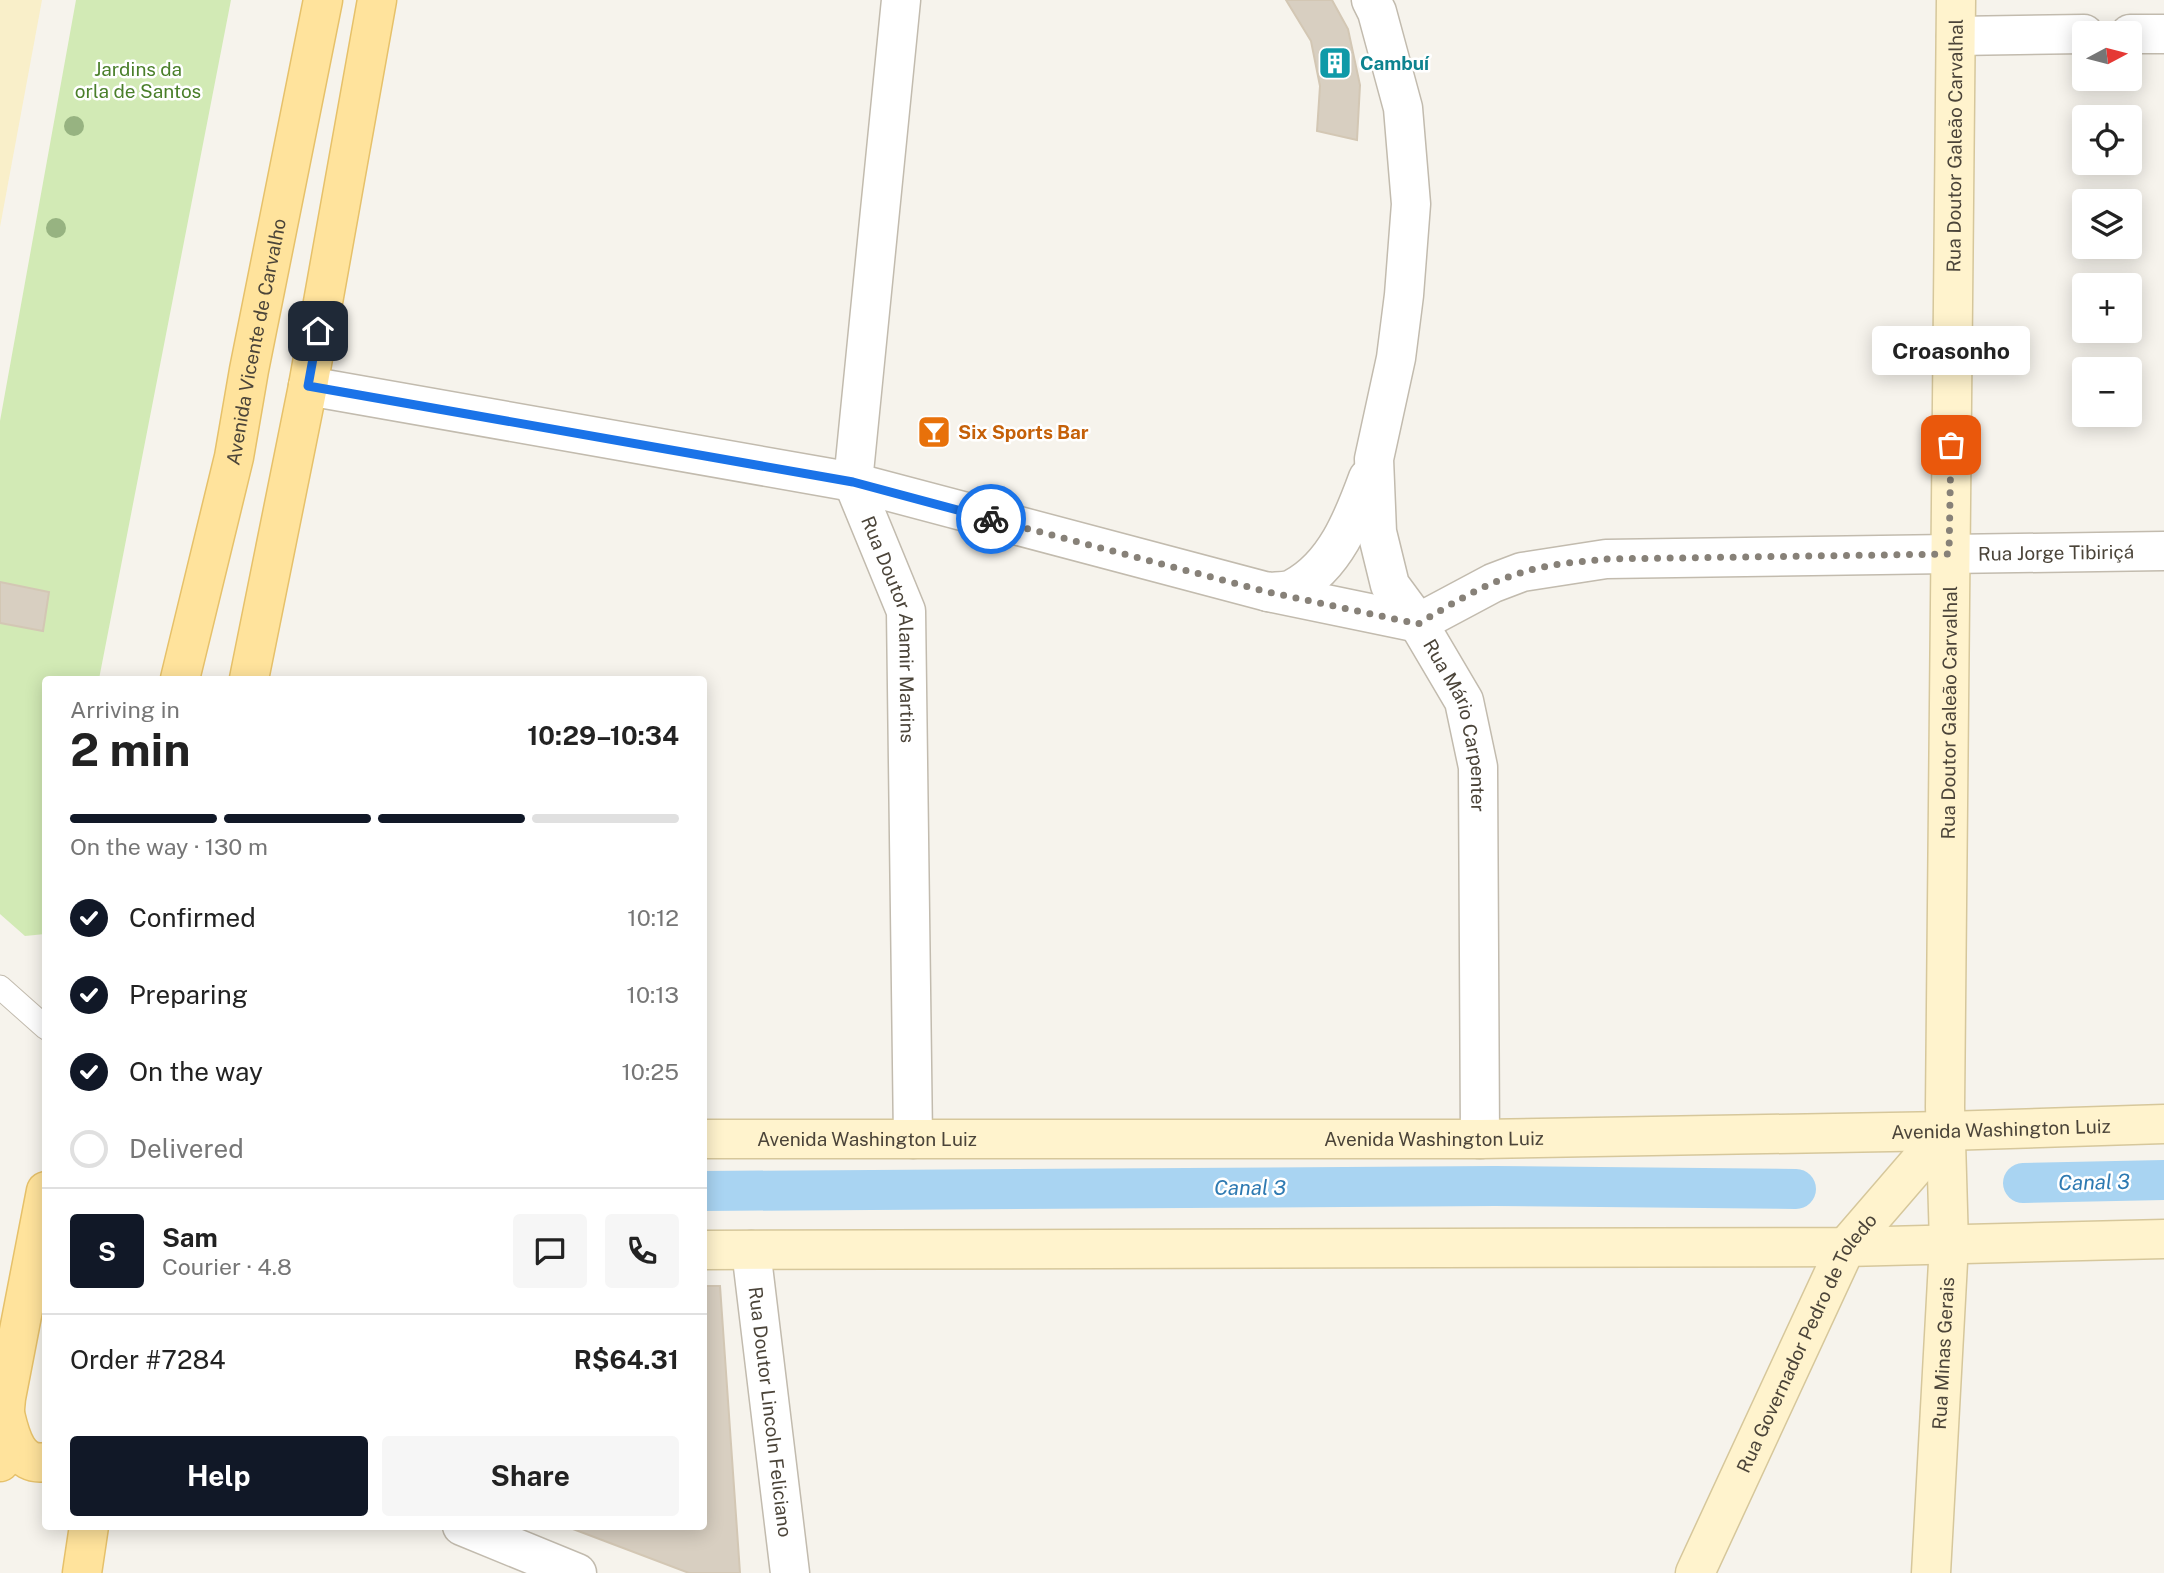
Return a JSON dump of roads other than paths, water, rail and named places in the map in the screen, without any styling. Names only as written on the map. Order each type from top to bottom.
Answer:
[{"type":"main road","name":"Avenida Vicente de Carvalho","points":[[181,676],[234,457],[254,342],[323,0]]},
{"type":"main road","points":[[250,676],[308,386],[377,0]]},
{"type":"main road","name":"Rua Doutor Galeão Carvalhal","points":[[1946,1131],[1949,554],[1956,18]]},
{"type":"main road","name":"Avenida Washington Luiz","points":[[707,1139],[1480,1139],[1946,1131],[2164,1124]]},
{"type":"main road","name":"Rua Minas Gerais","points":[[1931,1573],[1949,1244],[1946,1131]]},
{"type":"main road","name":"Rua Governador Pedro de Toledo","points":[[1695,1573],[1846,1247],[1946,1131]]},
{"type":"main road","points":[[0,1462],[11,1314],[42,1205]]},
{"type":"main road","points":[[707,1250],[1846,1247],[2164,1239]]},
{"type":"main road","points":[[4,1412],[12,1441],[23,1457],[42,1463]]},
{"type":"main road","points":[[82,1573],[88,1530]]},
{"type":"street","name":"Rua Doutor Alamir Martins","points":[[901,0],[853,482],[906,611],[914,1139]]},
{"type":"street","name":"Rua Mário Carpenter","points":[[1371,0],[1377,12],[1403,108],[1411,204],[1396,358],[1374,459],[1377,532],[1390,585],[1418,624],[1464,701],[1478,767],[1480,1139]]},
{"type":"street","points":[[1956,18],[2072,32]]},
{"type":"street","points":[[2142,34],[2164,34]]},
{"type":"street","points":[[308,386],[853,482],[1268,592],[1418,624]]},
{"type":"street","points":[[1268,592],[1292,590],[1313,575],[1332,554],[1358,506],[1374,459]]},
{"type":"street","name":"Rua Jorge Tibiriçá","points":[[1418,624],[1493,583],[1522,572],[1606,559],[2164,551]]},
{"type":"street","name":"Rua Doutor Lincoln Feliciano","points":[[751,1250],[790,1573]]},
{"type":"street","points":[[472,1530],[577,1573]]},
{"type":"lane","points":[[0,986],[42,1024]]},
{"type":"waterway","name":"Canal 3","points":[[2023,1183],[2164,1180]]},
{"type":"waterway","name":"Canal 3","points":[[707,1191],[1495,1186],[1796,1189]]},
{"type":"place","name":"Cambuí","points":[[1335,63]]},
{"type":"place","name":"Six Sports Bar","points":[[934,432]]},
{"type":"place","name":"Croasonho","points":[[1951,445]]},
{"type":"park label","name":"Jardins da orla de Santos","points":[[138,80]]}]
